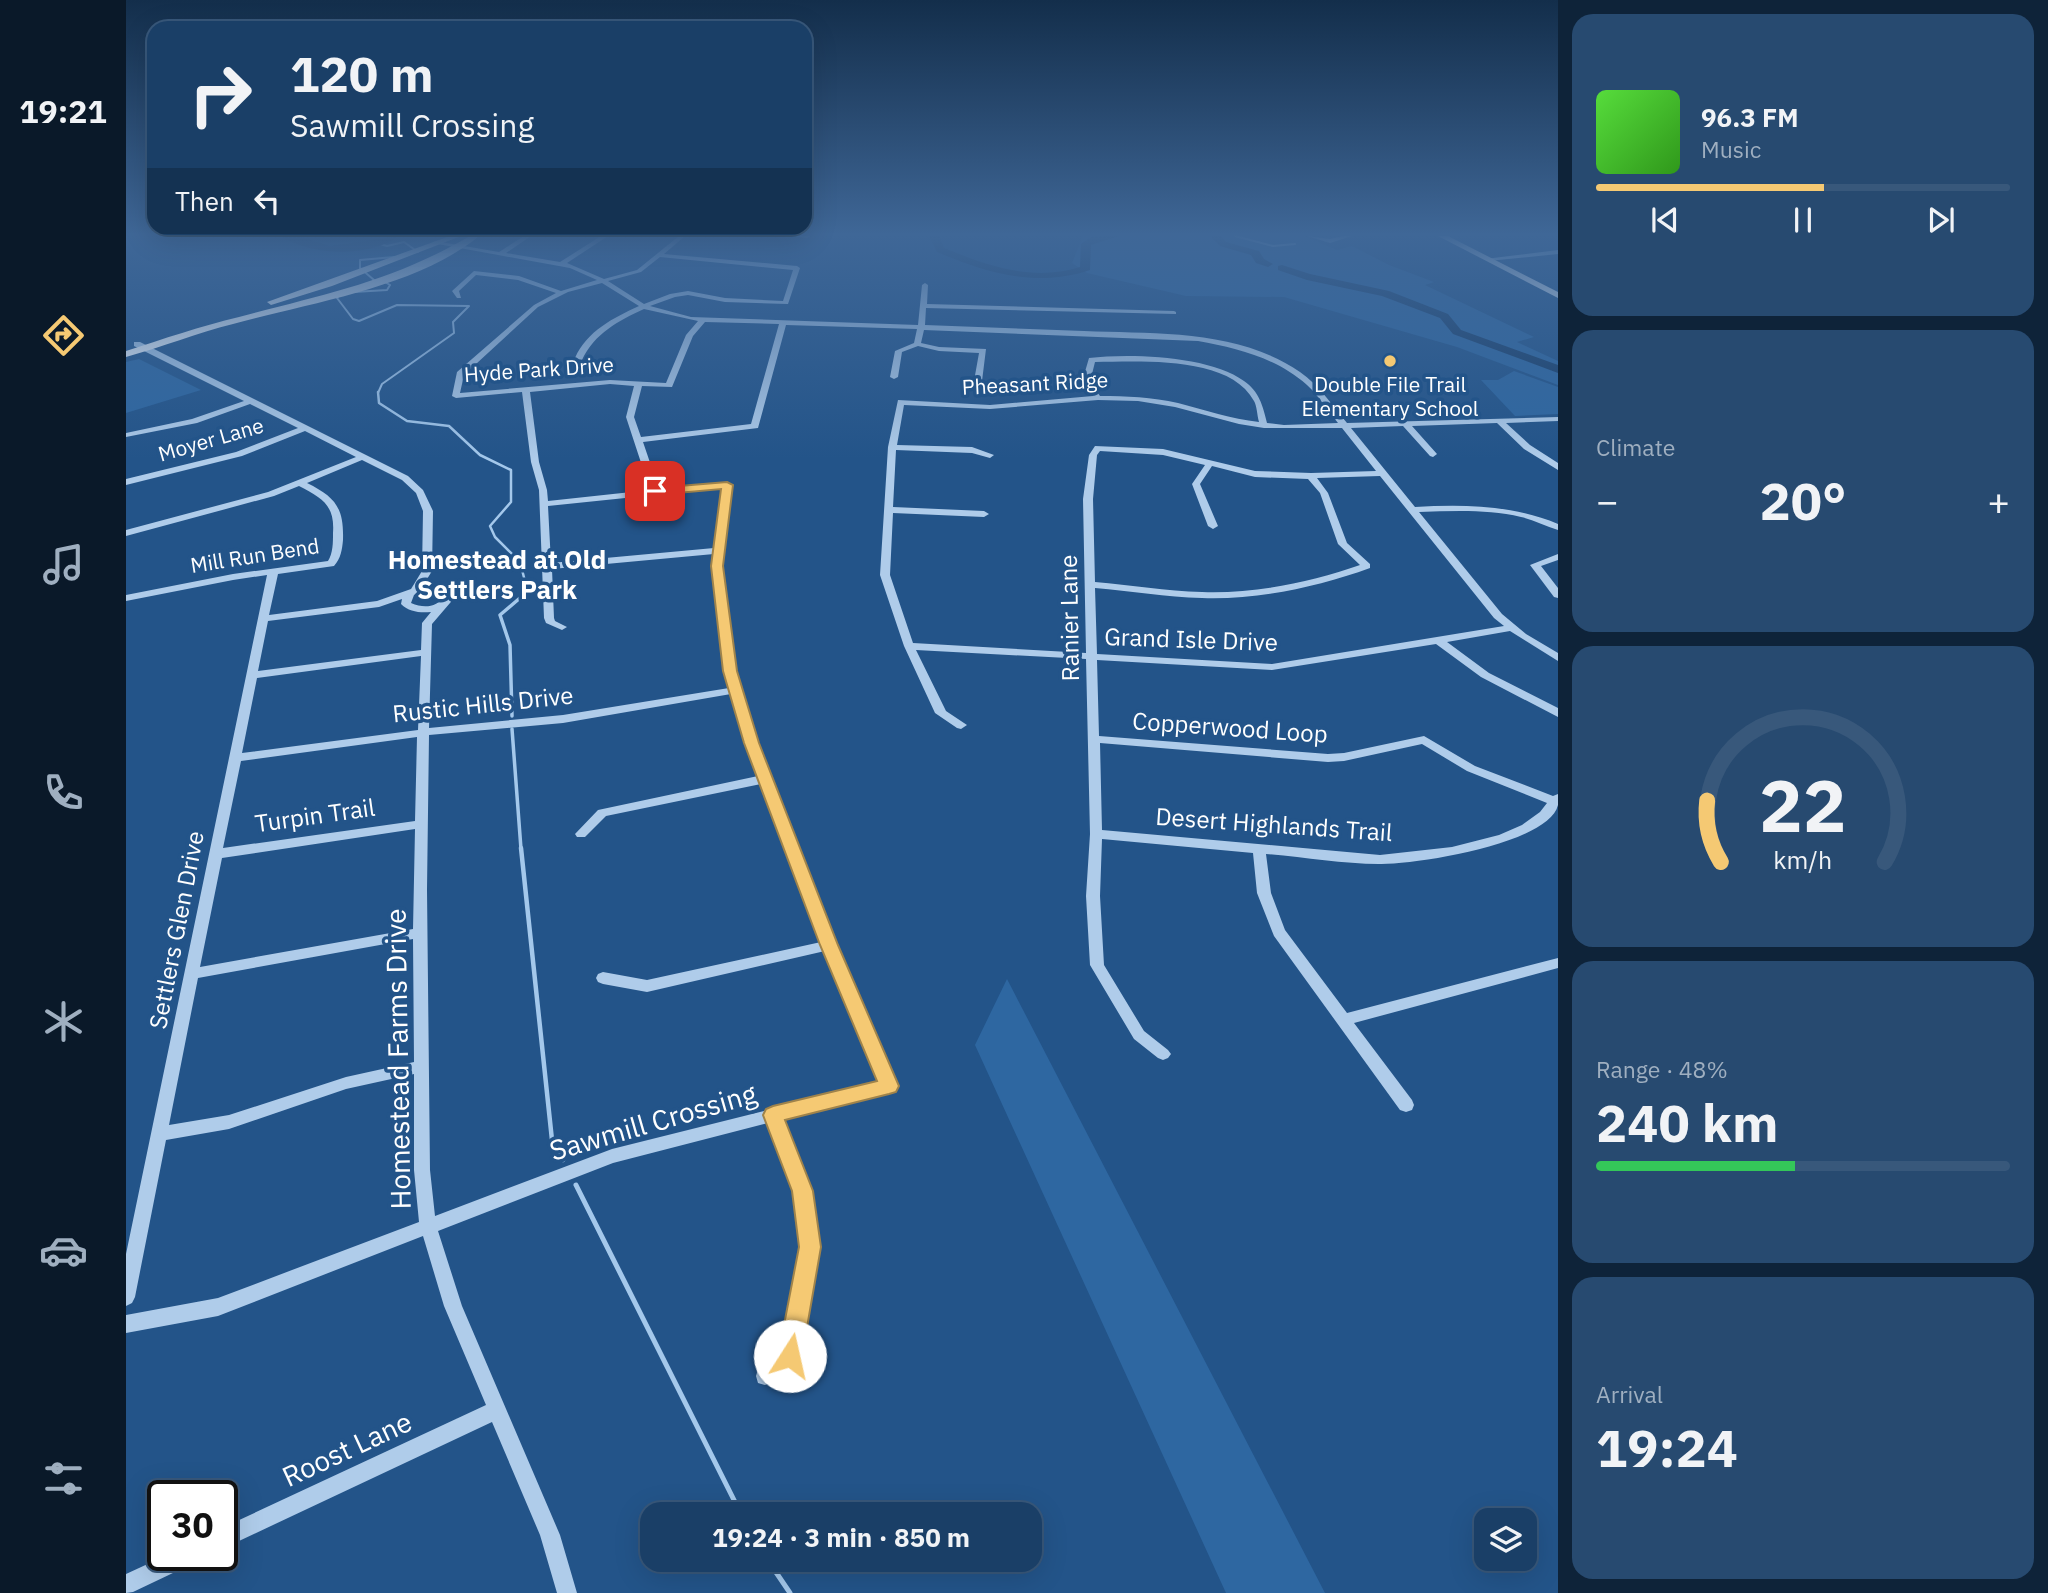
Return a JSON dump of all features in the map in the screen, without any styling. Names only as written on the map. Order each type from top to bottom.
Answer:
[{"type":"main road","points":[[126,354],[141,346],[248,310]]},
{"type":"main road","points":[[126,347],[141,346],[281,310]]},
{"type":"street","name":"Hyde Park Drive","points":[[531,310],[460,374],[456,396],[591,383],[669,385],[690,335],[704,320]]},
{"type":"street","points":[[579,358],[580,349],[598,331],[638,310]]},
{"type":"street","points":[[660,310],[704,320],[1192,338],[1255,353],[1305,379],[1482,597],[1512,628],[1558,658]]},
{"type":"street","points":[[918,344],[923,310]]},
{"type":"street","points":[[1073,310],[1076,333]]},
{"type":"street","points":[[1084,310],[1174,313]]},
{"type":"street","points":[[638,440],[755,426],[783,323]]},
{"type":"street","points":[[894,377],[899,351],[918,344],[945,350],[983,351],[978,381]]},
{"type":"street","points":[[141,346],[405,478],[424,497],[428,511],[427,571],[405,601],[427,623],[451,596],[427,571]]},
{"type":"street","points":[[1098,398],[1086,382],[1092,360],[1197,364],[1234,376],[1242,382],[1263,410],[1264,426]]},
{"type":"street","points":[[544,505],[655,491],[629,411],[639,383]]},
{"type":"street","points":[[526,389],[530,434],[544,505],[549,618],[551,623],[562,627]]},
{"type":"street","name":"Pheasant Ridge","points":[[961,725],[941,713],[909,646],[885,575],[892,447],[901,402],[990,407],[1098,398],[1138,399],[1264,426],[1558,419]]},
{"type":"street","points":[[126,435],[194,421],[250,401]]},
{"type":"street","points":[[1499,421],[1527,447],[1558,467]]},
{"type":"street","points":[[1406,424],[1433,454]]},
{"type":"street","name":"Moyer Lane","points":[[126,482],[239,454],[305,428]]},
{"type":"street","points":[[892,447],[972,450],[990,455]]},
{"type":"street","name":"Ranier Lane","points":[[1163,1054],[1139,1035],[1097,965],[1093,896],[1097,834],[1088,499],[1093,455],[1098,448],[1163,452],[1255,474],[1311,476],[1383,473]]},
{"type":"street","points":[[126,533],[301,483],[362,457]]},
{"type":"street","points":[[1210,463],[1196,484],[1213,526]]},
{"type":"street","points":[[1092,585],[1205,595],[1227,594],[1316,580],[1367,566],[1343,544],[1324,493],[1311,476]]},
{"type":"street","name":"Mill Run Bend","points":[[126,598],[331,564],[336,557],[337,510],[325,496],[301,483]]},
{"type":"street","name":"Sawmill Crossing","points":[[126,1324],[218,1307],[612,1156],[889,1086],[829,945],[751,743],[735,691],[726,654],[719,603],[718,551],[727,485],[655,491]]},
{"type":"street","points":[[1414,510],[1480,508],[1513,511],[1558,527]]},
{"type":"street","points":[[888,510],[984,514]]},
{"type":"street","points":[[547,566],[718,551]]},
{"type":"street","points":[[1558,556],[1535,565],[1558,595]]},
{"type":"street","name":"Settlers Glen Drive","points":[[126,1297],[273,572]]},
{"type":"street","points":[[263,619],[379,604],[412,591],[442,586]]},
{"type":"street","points":[[379,604],[430,609],[444,604]]},
{"type":"street","name":"Homestead Farms Drive","points":[[427,623],[420,933],[422,1170],[428,1226],[453,1306],[550,1535],[566,1593]]},
{"type":"street","name":"Grand Isle Drive","points":[[909,646],[1272,667],[1512,628]]},
{"type":"street","points":[[1439,640],[1485,675],[1558,713]]},
{"type":"street","points":[[252,675],[427,652]]},
{"type":"street","name":"Rustic Hills Drive","points":[[235,758],[424,731],[563,719],[735,691]]},
{"type":"street","name":"Copperwood Loop","points":[[1094,738],[1328,758],[1424,740],[1446,756],[1483,774],[1557,800]]},
{"type":"street","points":[[581,834],[602,813],[765,779]]},
{"type":"street","name":"Desert Highlands Trail","points":[[1097,834],[1380,860],[1415,856],[1509,836],[1541,819],[1557,800]]},
{"type":"street","name":"Turpin Trail","points":[[215,854],[422,824]]},
{"type":"street","points":[[1259,850],[1268,910],[1279,932],[1406,1105]]},
{"type":"street","points":[[192,974],[420,933]]},
{"type":"street","points":[[603,978],[647,986],[829,945]]},
{"type":"street","points":[[1342,1020],[1558,963]]},
{"type":"street","points":[[158,1134],[229,1122],[346,1083],[422,1066]]},
{"type":"street","points":[[765,1376],[790,1356],[810,1247],[803,1191],[773,1115]]},
{"type":"street","name":"Roost Lane","points":[[238,1531],[496,1410]]},
{"type":"street","points":[[126,1585],[155,1571]]},
{"type":"shaded area","points":[[1330,310],[1478,310],[1534,337],[1517,342],[1558,361],[1558,385],[1457,347]]},
{"type":"shaded area","points":[[139,359],[201,390],[126,413],[126,362]]},
{"type":"shaded area","points":[[1514,371],[1558,387],[1558,414],[1515,416],[1481,380],[1498,380]]},
{"type":"shaded area","points":[[1007,979],[1325,1593],[1226,1593],[975,1045]]},
{"type":"waterway","points":[[346,310],[353,319],[359,321],[384,310]]},
{"type":"waterway","points":[[378,393],[382,384],[454,333],[453,322],[465,310]]},
{"type":"waterway","points":[[1429,310],[1444,316],[1457,332],[1558,369]]},
{"type":"waterway","points":[[378,393],[379,403],[407,421],[449,426],[480,455],[511,470],[511,502],[490,526],[495,537],[520,562],[528,593]]},
{"type":"waterway","points":[[512,716],[510,645],[500,615],[527,592]]},
{"type":"waterway","points":[[512,729],[521,849]]},
{"type":"waterway","points":[[521,848],[552,1140],[563,1160]]},
{"type":"waterway","points":[[576,1185],[735,1502]]},
{"type":"waterway","points":[[776,1572],[790,1593]]},
{"type":"place","name":"Double File Trail Elementary School","points":[[1390,361]]},
{"type":"district","name":"Homestead at Old Settlers Park","points":[[497,575]]},
{"type":"route","points":[[655,491],[727,485],[717,566],[719,603],[730,671],[751,743],[829,945],[889,1086],[773,1115],[803,1191],[810,1247],[790,1356]]}]
